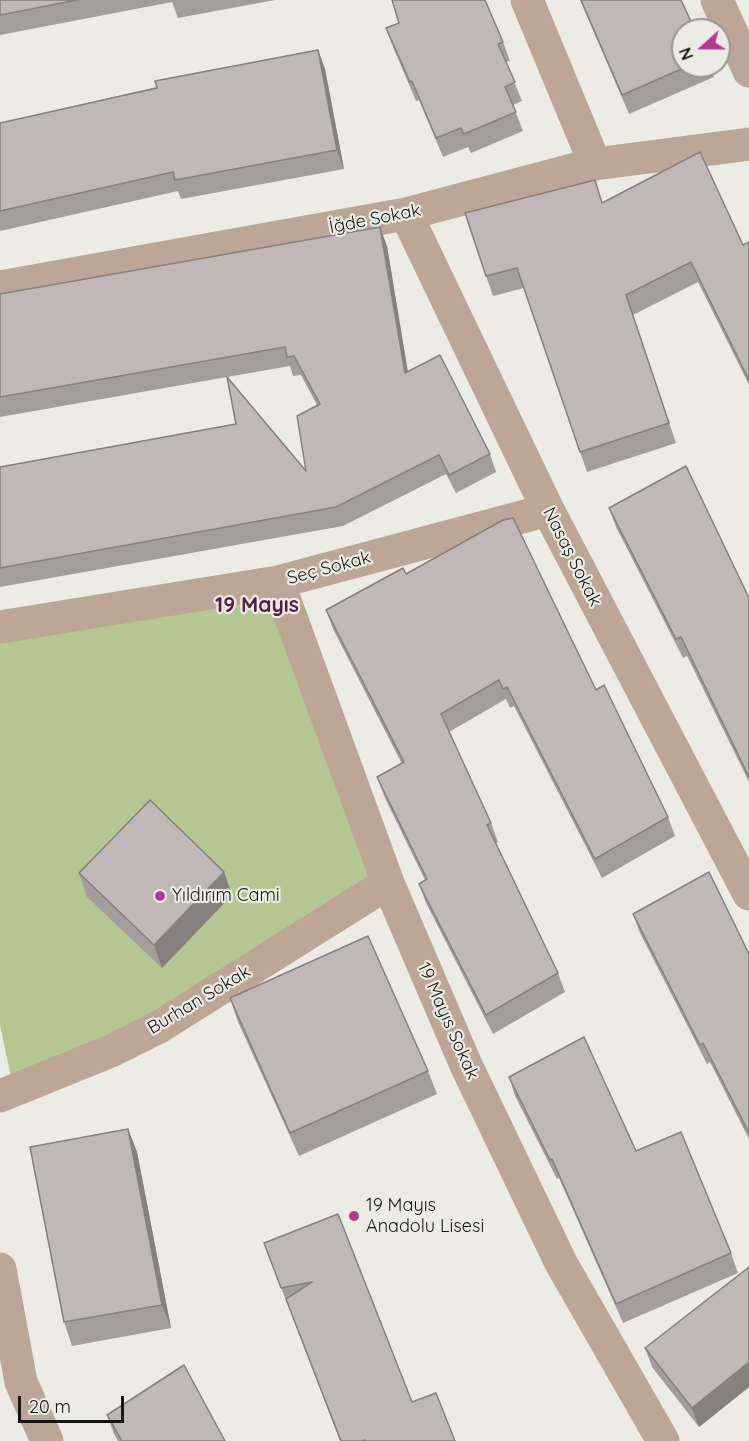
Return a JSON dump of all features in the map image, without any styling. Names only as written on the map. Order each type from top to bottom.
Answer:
[{"type":"street","points":[[527,0],[596,164]]},
{"type":"street","points":[[717,0],[749,71]]},
{"type":"street","name":"İğde Sokak","points":[[0,287],[406,214],[596,164],[749,144]]},
{"type":"street","name":"Nasaş Sokak","points":[[406,214],[548,510],[749,894]]},
{"type":"street","name":"Seç Sokak","points":[[0,627],[278,582],[548,510]]},
{"type":"street","name":"19 Mayıs Sokak","points":[[278,582],[388,883],[466,1065],[561,1263],[663,1441]]},
{"type":"street","name":"Burhan Sokak","points":[[0,1096],[111,1051],[159,1027],[388,883]]},
{"type":"street","points":[[0,1269],[10,1386],[47,1441]]},
{"type":"green space","points":[[278,582],[388,883],[14,1091],[0,1025],[0,627]]},
{"type":"building","points":[[0,0],[77,0],[0,15]]},
{"type":"building","points":[[392,0],[485,0],[503,42],[498,44],[515,82],[505,87],[516,112],[464,134],[461,128],[436,138],[386,28],[399,23]]},
{"type":"building","points":[[581,0],[681,0],[689,18],[671,18],[671,73],[622,95]]},
{"type":"building","points":[[318,50],[337,150],[175,180],[173,172],[0,211],[0,123],[157,88],[155,81]]},
{"type":"building","points":[[700,152],[743,245],[749,242],[749,380],[691,262],[626,295],[669,423],[580,452],[517,268],[486,276],[465,213],[595,180],[602,203]]},
{"type":"building","points":[[380,227],[405,373],[440,355],[490,454],[449,475],[439,455],[336,507],[0,568],[0,467],[236,424],[227,377],[306,471],[297,416],[320,404],[294,356],[287,357],[285,347],[0,397],[0,294]]},
{"type":"building","points":[[686,466],[749,598],[749,777],[681,637],[676,639],[609,508]]},
{"type":"building","points":[[513,518],[596,690],[604,685],[668,817],[595,859],[507,687],[503,689],[499,680],[441,714],[491,823],[487,825],[558,973],[486,1015],[419,884],[427,879],[377,777],[404,762],[326,610],[403,568],[406,574],[503,520]]},
{"type":"building","name":"Yıldırım Cami","points":[[150,800],[224,872],[154,945],[79,873]]},
{"type":"building","points":[[709,872],[749,954],[749,1133],[703,1043],[700,1045],[633,914]]},
{"type":"building","points":[[368,936],[428,1071],[290,1133],[230,998]]},
{"type":"building","points":[[584,1037],[636,1151],[681,1132],[731,1253],[616,1304],[552,1159],[550,1160],[509,1077]]},
{"type":"building","points":[[128,1129],[162,1305],[64,1322],[30,1147]]},
{"type":"building","points":[[338,1214],[412,1402],[436,1393],[455,1441],[341,1441],[286,1299],[312,1282],[281,1288],[264,1243]]},
{"type":"building","points":[[749,1267],[749,1362],[692,1408],[645,1348]]},
{"type":"building","points":[[184,1365],[225,1441],[122,1441],[107,1415]]},
{"type":"place","name":"Yıldırım Cami","points":[[160,896]]},
{"type":"place","name":"19 Mayıs Anadolu Lisesi","points":[[354,1216]]},
{"type":"district","name":"19 Mayıs","points":[[257,606]]}]
